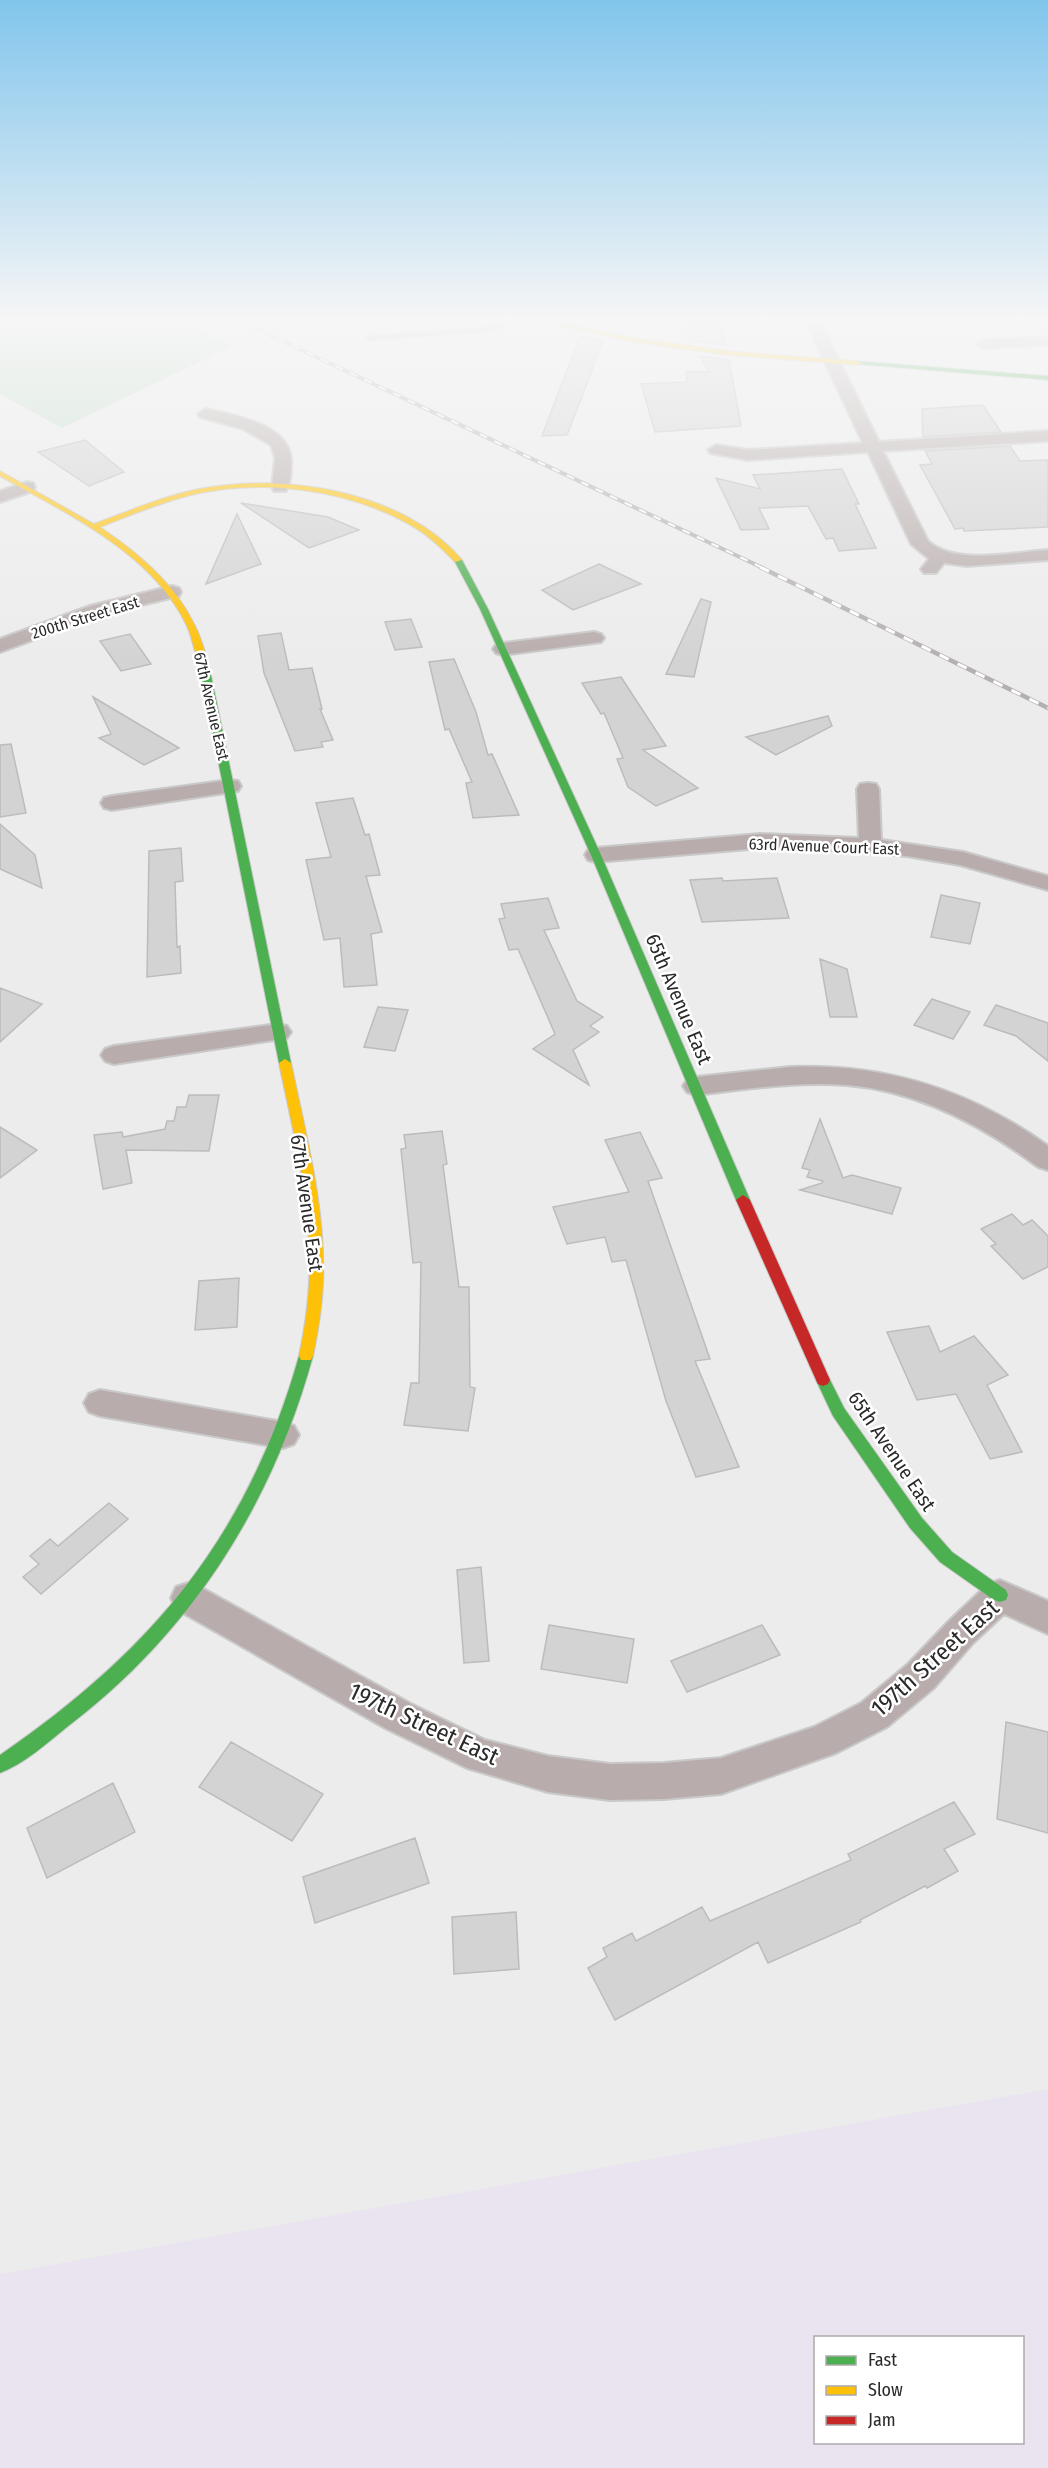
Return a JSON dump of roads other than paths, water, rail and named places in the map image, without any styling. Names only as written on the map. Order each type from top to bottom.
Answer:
[{"type":"street","points":[[261,433],[279,445],[282,450],[283,466],[280,487]]},
{"type":"street","points":[[867,433],[920,544],[928,551],[935,563],[1048,555]]},
{"type":"street","points":[[716,450],[748,455],[1048,436]]},
{"type":"street","name":"67th Avenue East","points":[[0,472],[119,542],[172,592],[190,623],[202,657],[230,786],[309,1190],[318,1253],[318,1281],[314,1328],[303,1372],[283,1435],[254,1495],[215,1561],[188,1598]]},
{"type":"street","points":[[0,497],[27,487]]},
{"type":"street","name":"65th Avenue East","points":[[93,526],[210,489],[280,487],[304,489],[357,500],[414,523],[441,541],[452,552],[467,573],[596,855],[769,1262],[838,1412],[916,1523],[946,1557],[1000,1595]]},
{"type":"street","name":"200th Street East","points":[[0,646],[97,610],[172,592]]},
{"type":"street","points":[[502,649],[594,638]]},
{"type":"street","points":[[112,803],[230,786]]},
{"type":"street","points":[[868,789],[870,847]]},
{"type":"street","name":"63rd Avenue Court East","points":[[596,855],[760,841],[819,842],[907,849],[963,859],[1048,883]]},
{"type":"street","points":[[114,1055],[278,1032]]},
{"type":"street","points":[[696,1086],[810,1076],[847,1076],[891,1082],[954,1104],[986,1119],[1048,1160]]},
{"type":"street","points":[[100,1403],[283,1435]]},
{"type":"street","name":"197th Street East","points":[[188,1598],[398,1716],[480,1756],[548,1774],[610,1782],[664,1781],[721,1776],[823,1741],[874,1715],[921,1676],[961,1632],[1000,1595],[1048,1618]]},
{"type":"street","points":[[0,1765],[50,1730],[126,1666],[188,1598]]},
{"type":"railway","points":[[478,433],[763,568]]},
{"type":"railway","points":[[760,567],[1048,708]]}]
